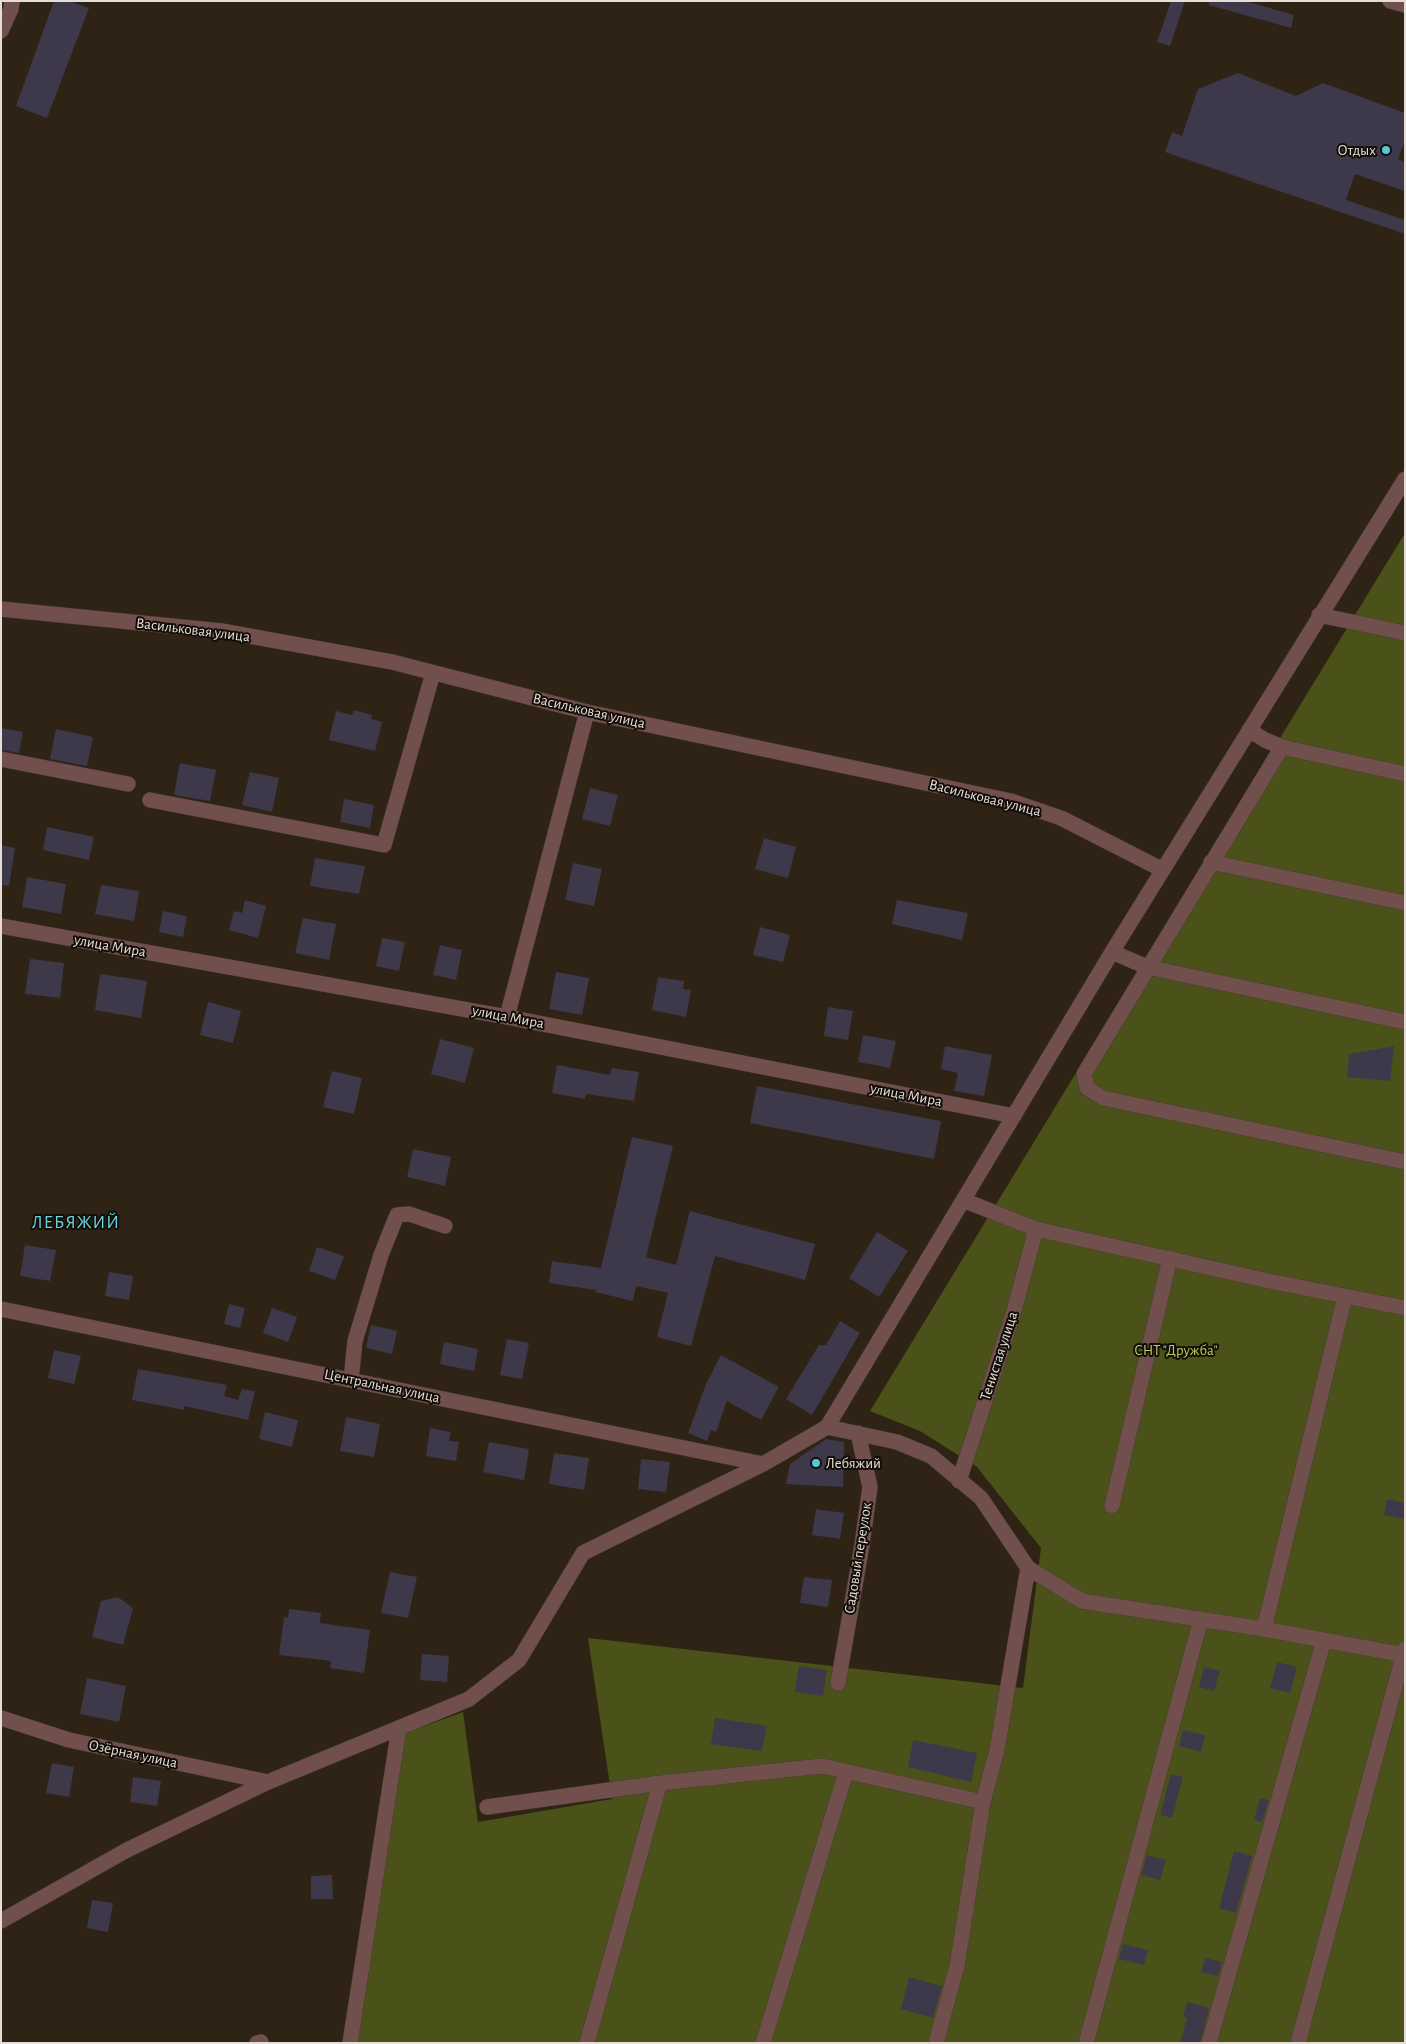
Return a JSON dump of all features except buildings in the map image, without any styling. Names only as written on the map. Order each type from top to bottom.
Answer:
[{"type":"street","points":[[1390,1],[1405,5]]},
{"type":"street","points":[[1,31],[11,5]]},
{"type":"street","points":[[1,1921],[127,1850],[268,1782],[469,1698],[519,1660],[583,1553],[763,1464],[827,1427],[962,1200],[1248,730],[1319,615],[1399,497],[1405,478]]},
{"type":"street","name":"Васильковая улица","points":[[1,609],[222,631],[392,662],[587,712],[1011,801],[1061,818],[1163,870]]},
{"type":"street","points":[[1319,615],[1405,633]]},
{"type":"street","points":[[150,800],[384,845],[433,673]]},
{"type":"street","points":[[507,1017],[587,712]]},
{"type":"street","points":[[1248,730],[1265,740],[1282,746],[1405,774]]},
{"type":"street","points":[[1282,746],[1084,1074],[1088,1088],[1103,1098],[1405,1162]]},
{"type":"street","points":[[1,759],[128,784]]},
{"type":"street","points":[[1212,862],[1405,903]]},
{"type":"street","name":"улица Мира","points":[[1,926],[507,1017],[1014,1116]]},
{"type":"street","points":[[1112,952],[1147,967],[1405,1022]]},
{"type":"street","points":[[962,1200],[1036,1229],[1405,1308]]},
{"type":"street","points":[[351,1380],[355,1341],[381,1255],[397,1215],[408,1214],[445,1226]]},
{"type":"street","name":"Тенистая улица","points":[[960,1481],[1014,1311],[1036,1229]]},
{"type":"street","points":[[1112,1506],[1170,1258]]},
{"type":"street","points":[[1264,1629],[1345,1296]]},
{"type":"street","name":"Центральная улица","points":[[1,1309],[763,1464]]},
{"type":"street","points":[[827,1427],[897,1442],[931,1456],[981,1498],[1028,1568],[1082,1601],[1404,1653],[1298,2043]]},
{"type":"street","name":"Садовый переулок","points":[[838,1683],[870,1487],[858,1433]]},
{"type":"street","points":[[936,2043],[957,1966],[984,1802],[997,1750],[1028,1568]]},
{"type":"street","points":[[1086,2043],[1201,1619]]},
{"type":"street","points":[[1209,2043],[1324,1640]]},
{"type":"street","name":"Озёрная улица","points":[[1,1718],[69,1740],[268,1782]]},
{"type":"street","points":[[350,2043],[399,1728]]},
{"type":"street","points":[[487,1807],[660,1783],[822,1766],[984,1802]]},
{"type":"street","points":[[763,2043],[846,1772]]},
{"type":"street","points":[[587,2043],[660,1783]]},
{"type":"street","points":[[257,2043],[261,2042]]},
{"type":"green space","name":"СНТ \"Дружба\"","points":[[1405,533],[1405,2043],[351,2043],[398,1736],[463,1712],[478,1822],[612,1799],[588,1638],[1023,1688],[1041,1548],[977,1467],[920,1431],[870,1411]]},
{"type":"place","name":"Отдых","points":[[1386,150]]},
{"type":"place","name":"Лебяжий","points":[[816,1463]]},
{"type":"district","name":"ЛЕБЯЖИЙ","points":[[76,1223]]}]
